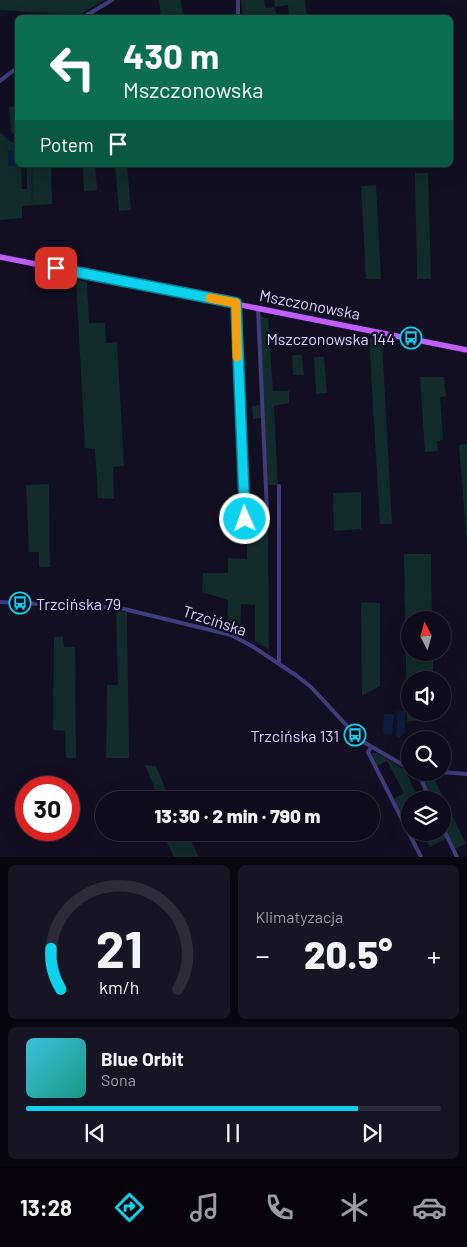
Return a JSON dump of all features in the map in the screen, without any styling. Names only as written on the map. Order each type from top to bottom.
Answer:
[{"type":"main road","name":"Mszczonowska","points":[[0,257],[467,350]]},
{"type":"street","points":[[87,15],[112,0]]},
{"type":"street","points":[[238,0],[238,15]]},
{"type":"street","points":[[0,81],[15,68]]},
{"type":"street","points":[[236,303],[245,519]]},
{"type":"street","points":[[258,308],[266,494],[265,513]]},
{"type":"street","points":[[278,486],[278,663]]},
{"type":"street","name":"Trzcińska","points":[[0,602],[135,610],[231,635],[252,646],[311,687],[357,737],[401,764]]},
{"type":"street","points":[[371,747],[368,752],[421,857]]},
{"type":"street","points":[[451,773],[467,774]]},
{"type":"street","points":[[450,841],[458,857]]},
{"type":"green space","points":[[0,0],[105,0],[79,15],[0,10]]},
{"type":"green space","points":[[159,0],[181,0],[183,15],[161,15]]},
{"type":"green space","points":[[241,0],[264,0],[266,8],[275,7],[277,15],[243,15]]},
{"type":"green space","points":[[274,0],[305,0],[307,15],[289,15],[288,5],[275,7]]},
{"type":"green space","points":[[15,106],[15,134],[11,133],[9,107]]},
{"type":"green space","points":[[0,133],[15,144],[15,167],[21,167],[22,189],[27,189],[27,167],[51,167],[52,204],[22,206],[22,218],[0,220]]},
{"type":"green space","points":[[83,167],[95,167],[97,190],[84,191]]},
{"type":"green space","points":[[115,167],[127,167],[131,210],[119,211]]},
{"type":"green space","points":[[415,173],[428,173],[431,279],[417,279]]},
{"type":"green space","points":[[376,185],[381,279],[366,279],[361,186]]},
{"type":"green space","points":[[76,280],[87,282],[89,323],[105,323],[106,343],[117,342],[124,466],[113,467],[114,499],[98,498],[95,449],[85,448]]},
{"type":"green space","points":[[258,316],[268,318],[273,391],[289,391],[289,403],[274,406],[278,485],[268,485]]},
{"type":"green space","points":[[369,338],[382,341],[392,524],[380,524]]},
{"type":"green space","points":[[292,355],[302,355],[304,375],[293,375]]},
{"type":"green space","points":[[314,357],[324,357],[327,393],[316,394]]},
{"type":"green space","points":[[420,377],[444,377],[446,396],[440,397],[443,440],[437,441],[438,451],[425,452]]},
{"type":"green space","points":[[260,405],[261,418],[253,419],[252,406]]},
{"type":"green space","points":[[467,444],[467,544],[459,445]]},
{"type":"green space","points":[[49,484],[50,567],[39,567],[39,552],[29,552],[26,485]]},
{"type":"green space","points":[[361,492],[361,529],[334,531],[333,493]]},
{"type":"green space","points":[[268,530],[269,650],[255,641],[255,605],[241,604],[240,635],[227,630],[228,600],[202,592],[203,573],[228,573],[228,558],[247,559],[247,531]]},
{"type":"green space","points":[[404,554],[431,554],[432,611],[405,611]]},
{"type":"green space","points":[[361,602],[380,603],[380,686],[362,696]]},
{"type":"green space","points":[[116,611],[127,612],[129,758],[106,758],[107,685],[118,685]]},
{"type":"green space","points":[[63,636],[64,647],[75,647],[76,758],[66,758],[65,731],[53,730],[54,637]]},
{"type":"green space","points":[[406,661],[433,661],[433,671],[406,671]]},
{"type":"green space","points":[[372,753],[377,753],[401,768],[401,781],[410,781],[415,791],[403,791],[387,761],[377,766]]},
{"type":"green space","points":[[145,765],[156,766],[166,791],[156,791]]},
{"type":"green space","points":[[420,781],[435,781],[440,791],[425,791]]},
{"type":"green space","points":[[401,794],[401,811],[399,812],[394,798]]},
{"type":"green space","points":[[451,813],[466,844],[455,849],[451,841]]},
{"type":"green space","points":[[166,841],[191,841],[199,857],[174,857]]},
{"type":"green space","points":[[427,841],[441,841],[430,847]]},
{"type":"water","points":[[8,150],[14,151],[14,166],[8,166]]},
{"type":"water","points":[[398,711],[401,711],[401,721],[405,721],[405,731],[401,731],[399,738],[396,736]]},
{"type":"water","points":[[384,714],[394,714],[392,734],[385,734],[383,730]]},
{"type":"waterway","points":[[0,132],[15,142]]},
{"type":"waterway","points":[[32,167],[32,201]]},
{"type":"waterway","points":[[0,254],[430,339]]},
{"type":"slow traffic","points":[[210,298],[236,303],[237,357]]},
{"type":"place","name":"Mszczonowska 144","points":[[411,338]]},
{"type":"place","name":"Trzcińska 79","points":[[20,603]]},
{"type":"place","name":"Trzcińska 131","points":[[355,735]]},
{"type":"route","points":[[56,268],[236,303],[245,519]]}]
